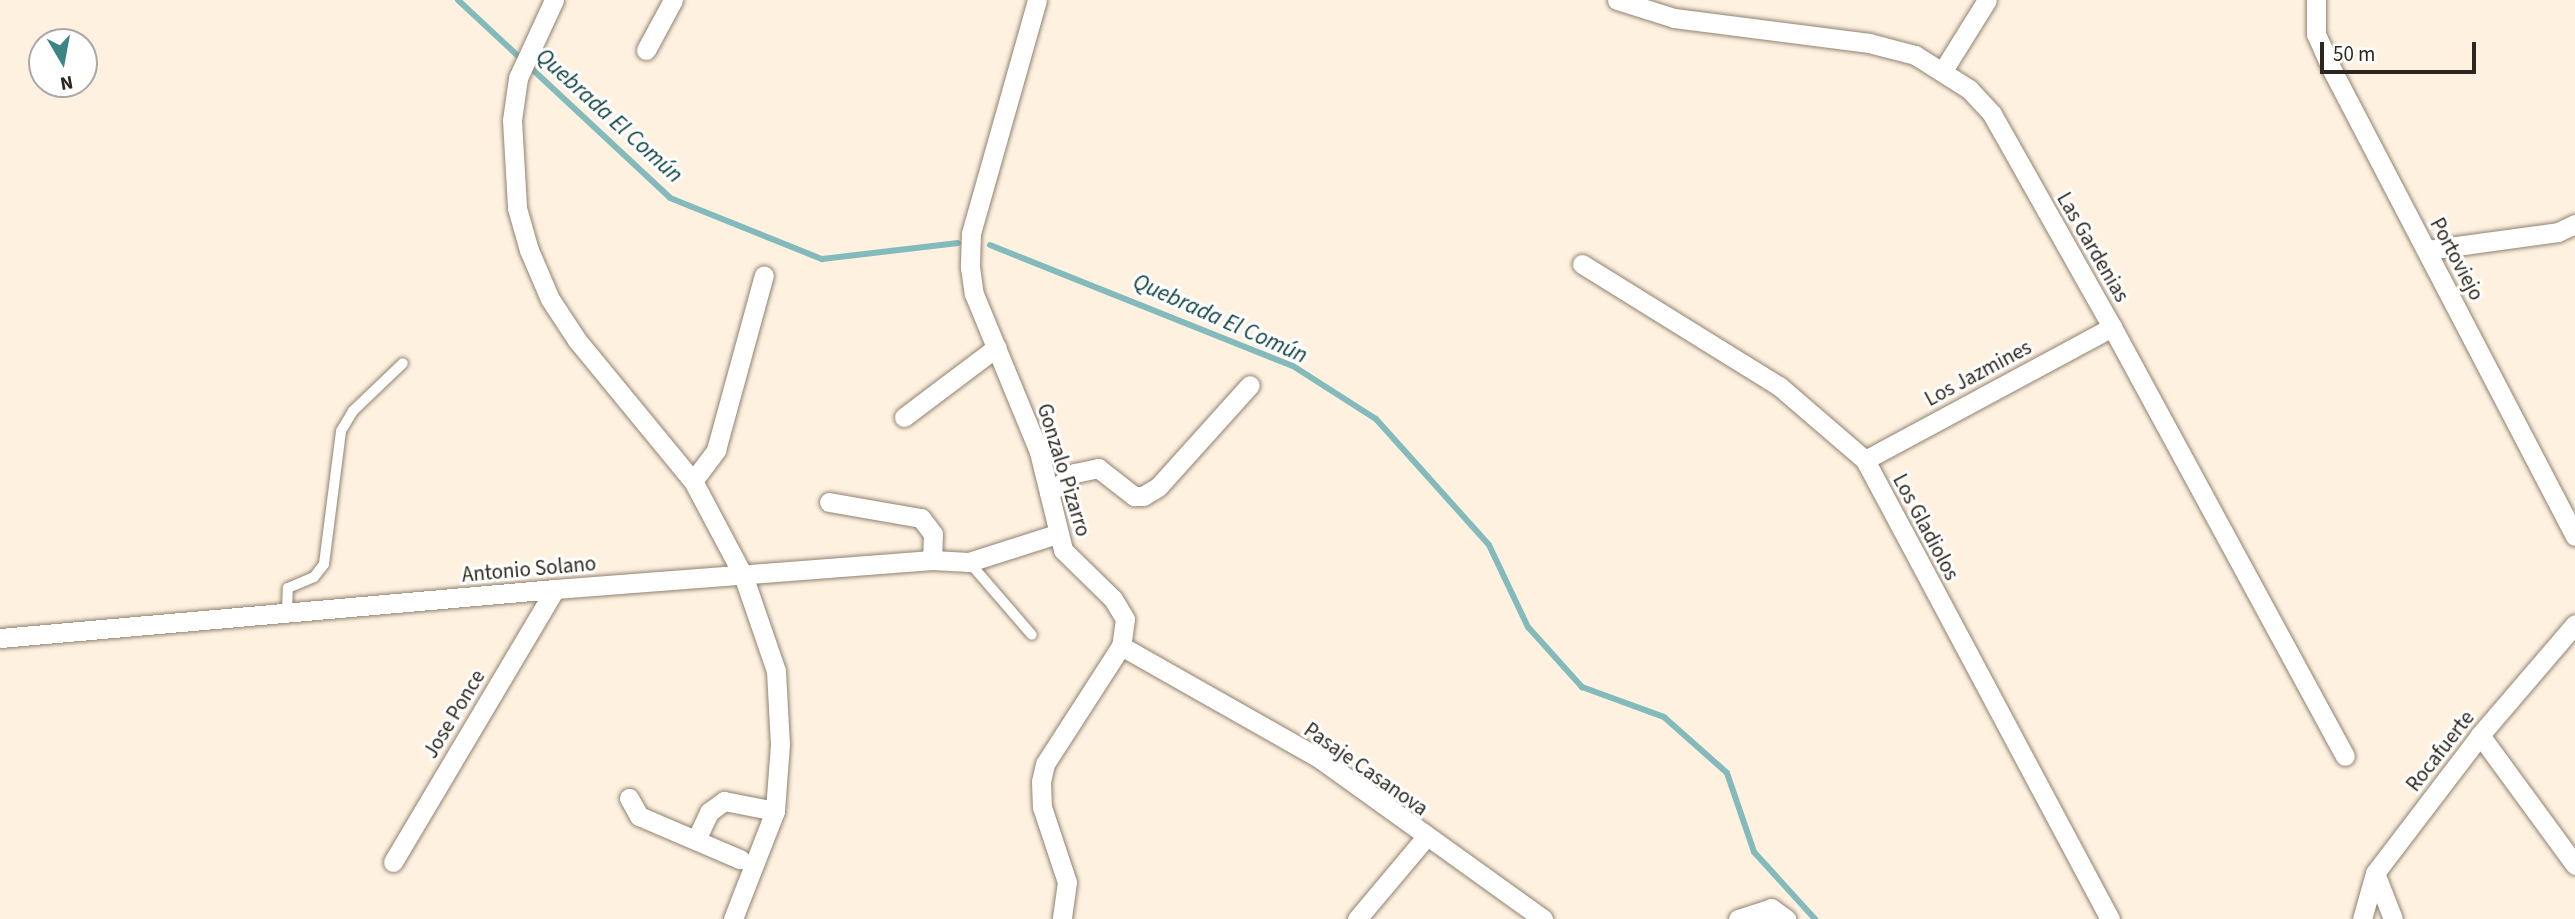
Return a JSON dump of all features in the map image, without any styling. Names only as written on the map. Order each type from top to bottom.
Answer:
[{"type":"street","points":[[554,0],[518,78],[512,120],[517,208],[529,250],[550,299],[577,340],[693,481],[743,575],[776,671],[780,744],[775,811],[733,919]]},
{"type":"street","points":[[646,50],[673,0]]},
{"type":"street","name":"Gonzalo Pizarro","points":[[1037,0],[971,234],[974,294],[1039,452],[1057,534],[1072,561],[1122,611],[1126,627],[1121,646]]},
{"type":"street","points":[[1944,69],[1987,0]]},
{"type":"street","name":"Portoviejo","points":[[2316,0],[2316,34],[2330,66],[2575,536]]},
{"type":"street","name":"Las Gardenias","points":[[1631,2],[1674,18],[1869,43],[1944,69],[1992,114],[2112,327],[2345,756]]},
{"type":"street","points":[[2427,250],[2558,232],[2575,224]]},
{"type":"street","name":"Los Gladiolos","points":[[1582,264],[1779,386],[1865,460],[2110,919]]},
{"type":"street","points":[[693,481],[716,450],[764,275]]},
{"type":"street","name":"Los Jazmines","points":[[1865,460],[2112,327]]},
{"type":"street","points":[[904,417],[997,347]]},
{"type":"street","points":[[1049,493],[1075,473],[1098,468],[1134,496],[1143,496],[1158,487],[1250,385]]},
{"type":"street","points":[[829,502],[921,517],[933,534],[932,560]]},
{"type":"street","name":"Antonio Solano","points":[[0,638],[555,589],[932,560],[969,562],[1057,534]]},
{"type":"street","name":"Jose Ponce","points":[[393,862],[555,589]]},
{"type":"street","name":"Rocafuerte","points":[[2362,919],[2375,873],[2480,735],[2575,624]]},
{"type":"street","points":[[1062,919],[1067,882],[1042,807],[1041,780],[1045,764],[1121,646]]},
{"type":"street","name":"Pasaje Casanova","points":[[1121,646],[1319,758],[1425,838],[1542,919]]},
{"type":"street","points":[[2480,735],[2575,865]]},
{"type":"street","points":[[629,798],[639,816],[740,859]]},
{"type":"street","points":[[696,840],[709,812],[724,801],[775,811]]},
{"type":"street","points":[[1357,919],[1425,838]]},
{"type":"street","points":[[2375,873],[2393,919]]},
{"type":"street","points":[[1738,919],[1771,908],[1786,919]]},
{"type":"lane","points":[[287,611],[288,588],[314,577],[324,564],[341,431],[353,411],[402,363]]},
{"type":"lane","points":[[969,562],[1032,635]]},
{"type":"waterway","name":"Quebrada El Común","points":[[458,0],[670,198],[822,259],[958,243]]},
{"type":"waterway","name":"Quebrada El Común","points":[[990,245],[1293,366],[1376,419],[1489,545],[1528,627],[1582,687],[1664,717],[1727,773],[1754,852],[1815,919]]}]
